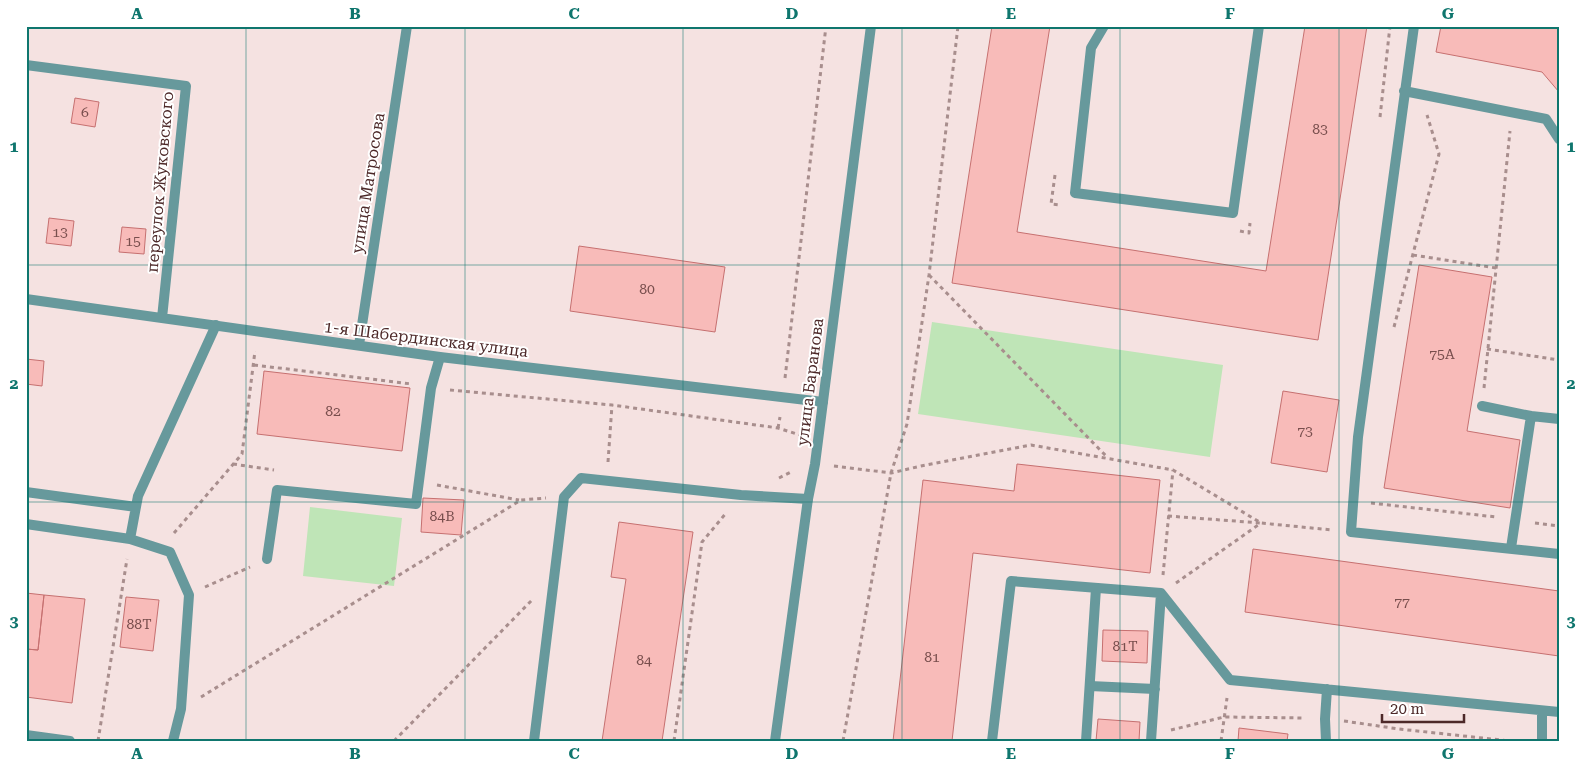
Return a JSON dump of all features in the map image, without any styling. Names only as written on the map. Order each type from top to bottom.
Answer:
[{"type":"street","name":"улица Матросова","points":[[359,345],[407,26]]},
{"type":"street","name":"улица Баранова","points":[[775,741],[808,499],[815,464],[871,26]]},
{"type":"street","points":[[1104,26],[1091,48],[1075,192],[1233,213],[1259,26]]},
{"type":"street","points":[[1414,26],[1358,437],[1351,532],[1559,554]]},
{"type":"street","name":"переулок Жуковского","points":[[26,65],[186,86],[162,318]]},
{"type":"street","points":[[1404,91],[1546,119],[1559,140]]},
{"type":"street","name":"1-я Шабердинская улица","points":[[26,299],[440,357],[822,402]]},
{"type":"street","points":[[130,540],[138,496],[216,325]]},
{"type":"street","points":[[266,559],[277,490],[416,504],[431,388],[440,357]]},
{"type":"street","points":[[1482,406],[1531,416],[1559,419]]},
{"type":"street","points":[[1512,548],[1531,416]]},
{"type":"street","points":[[534,741],[564,497],[581,478],[741,495],[808,499]]},
{"type":"street","points":[[26,492],[136,507]]},
{"type":"street","points":[[26,524],[130,540],[170,552],[189,595],[181,709],[173,741]]},
{"type":"street","points":[[992,741],[1011,580],[1161,593],[1230,680],[1559,712]]},
{"type":"street","points":[[1086,741],[1096,588]]},
{"type":"street","points":[[1151,741],[1161,593]]},
{"type":"street","points":[[1090,686],[1155,689]]},
{"type":"street","points":[[1326,741],[1327,689]]},
{"type":"street","points":[[1542,711],[1542,741]]},
{"type":"street","points":[[26,735],[70,741]]},
{"type":"path","points":[[778,428],[826,26]]},
{"type":"path","points":[[843,741],[891,473],[907,424],[929,275],[958,26]]},
{"type":"path","points":[[1392,335],[1439,154],[1421,95]]},
{"type":"path","points":[[1482,406],[1512,113]]},
{"type":"path","points":[[1056,174],[1051,204],[1061,205]]},
{"type":"path","points":[[1239,231],[1249,233],[1250,223]]},
{"type":"path","points":[[1413,255],[1496,268]]},
{"type":"path","points":[[929,275],[1109,459]]},
{"type":"path","points":[[161,549],[242,454],[257,331]]},
{"type":"path","points":[[1487,349],[1559,360]]},
{"type":"path","points":[[254,365],[431,388],[612,405],[778,428],[800,435],[800,443]]},
{"type":"path","points":[[607,480],[612,405]]},
{"type":"path","points":[[774,480],[799,468],[815,464],[891,473],[1031,445],[1173,470],[1261,523]]},
{"type":"path","points":[[233,464],[283,471]]},
{"type":"path","points":[[1161,593],[1173,470]]},
{"type":"path","points":[[420,482],[521,500],[564,497]]},
{"type":"path","points":[[674,741],[702,542],[741,495]]},
{"type":"path","points":[[181,709],[521,500]]},
{"type":"path","points":[[1353,500],[1559,526]]},
{"type":"path","points":[[1168,516],[1351,532]]},
{"type":"path","points":[[1161,593],[1261,523]]},
{"type":"path","points":[[98,741],[130,540]]},
{"type":"path","points":[[189,595],[266,559]]},
{"type":"path","points":[[394,741],[555,576]]},
{"type":"path","points":[[1221,741],[1230,680]]},
{"type":"green space","points":[[932,322],[1223,365],[1210,457],[918,414]]},
{"type":"green space","points":[[310,507],[402,518],[394,586],[303,576]]},
{"type":"building","points":[[992,26],[1050,26],[1017,232],[1266,271],[1305,26],[1367,26],[1318,340],[952,283]]},
{"type":"building","points":[[1441,26],[1559,26],[1559,92],[1542,72],[1436,52]]},
{"type":"building","points":[[75,98],[99,102],[95,127],[71,123]]},
{"type":"building","points":[[49,218],[74,221],[71,246],[46,243]]},
{"type":"building","points":[[122,227],[146,229],[144,254],[119,252]]},
{"type":"building","points":[[579,246],[725,267],[715,332],[570,311]]},
{"type":"building","points":[[1419,265],[1492,277],[1467,431],[1520,440],[1510,508],[1384,488]]},
{"type":"building","points":[[26,359],[44,361],[42,386],[26,384]]},
{"type":"building","points":[[264,371],[410,388],[402,451],[257,434]]},
{"type":"building","points":[[1283,391],[1339,400],[1327,472],[1271,463]]},
{"type":"building","points":[[1017,464],[1160,480],[1150,573],[973,553],[952,741],[893,741],[923,480],[1014,491]]},
{"type":"building","points":[[423,498],[464,500],[461,535],[421,532]]},
{"type":"building","points":[[619,522],[693,532],[662,741],[602,741],[626,579],[611,577]]},
{"type":"building","points":[[1253,549],[1559,591],[1559,656],[1245,612]]},
{"type":"building","points":[[26,593],[44,595],[38,650],[26,649]]},
{"type":"building","points":[[44,595],[85,599],[72,703],[26,697],[26,649],[38,650]]},
{"type":"building","points":[[126,597],[159,600],[153,651],[120,647]]},
{"type":"building","points":[[1103,630],[1148,631],[1147,663],[1102,661]]},
{"type":"building","points":[[1098,719],[1140,722],[1139,741],[1096,741]]},
{"type":"building","points":[[1239,728],[1288,734],[1287,741],[1238,741]]}]
